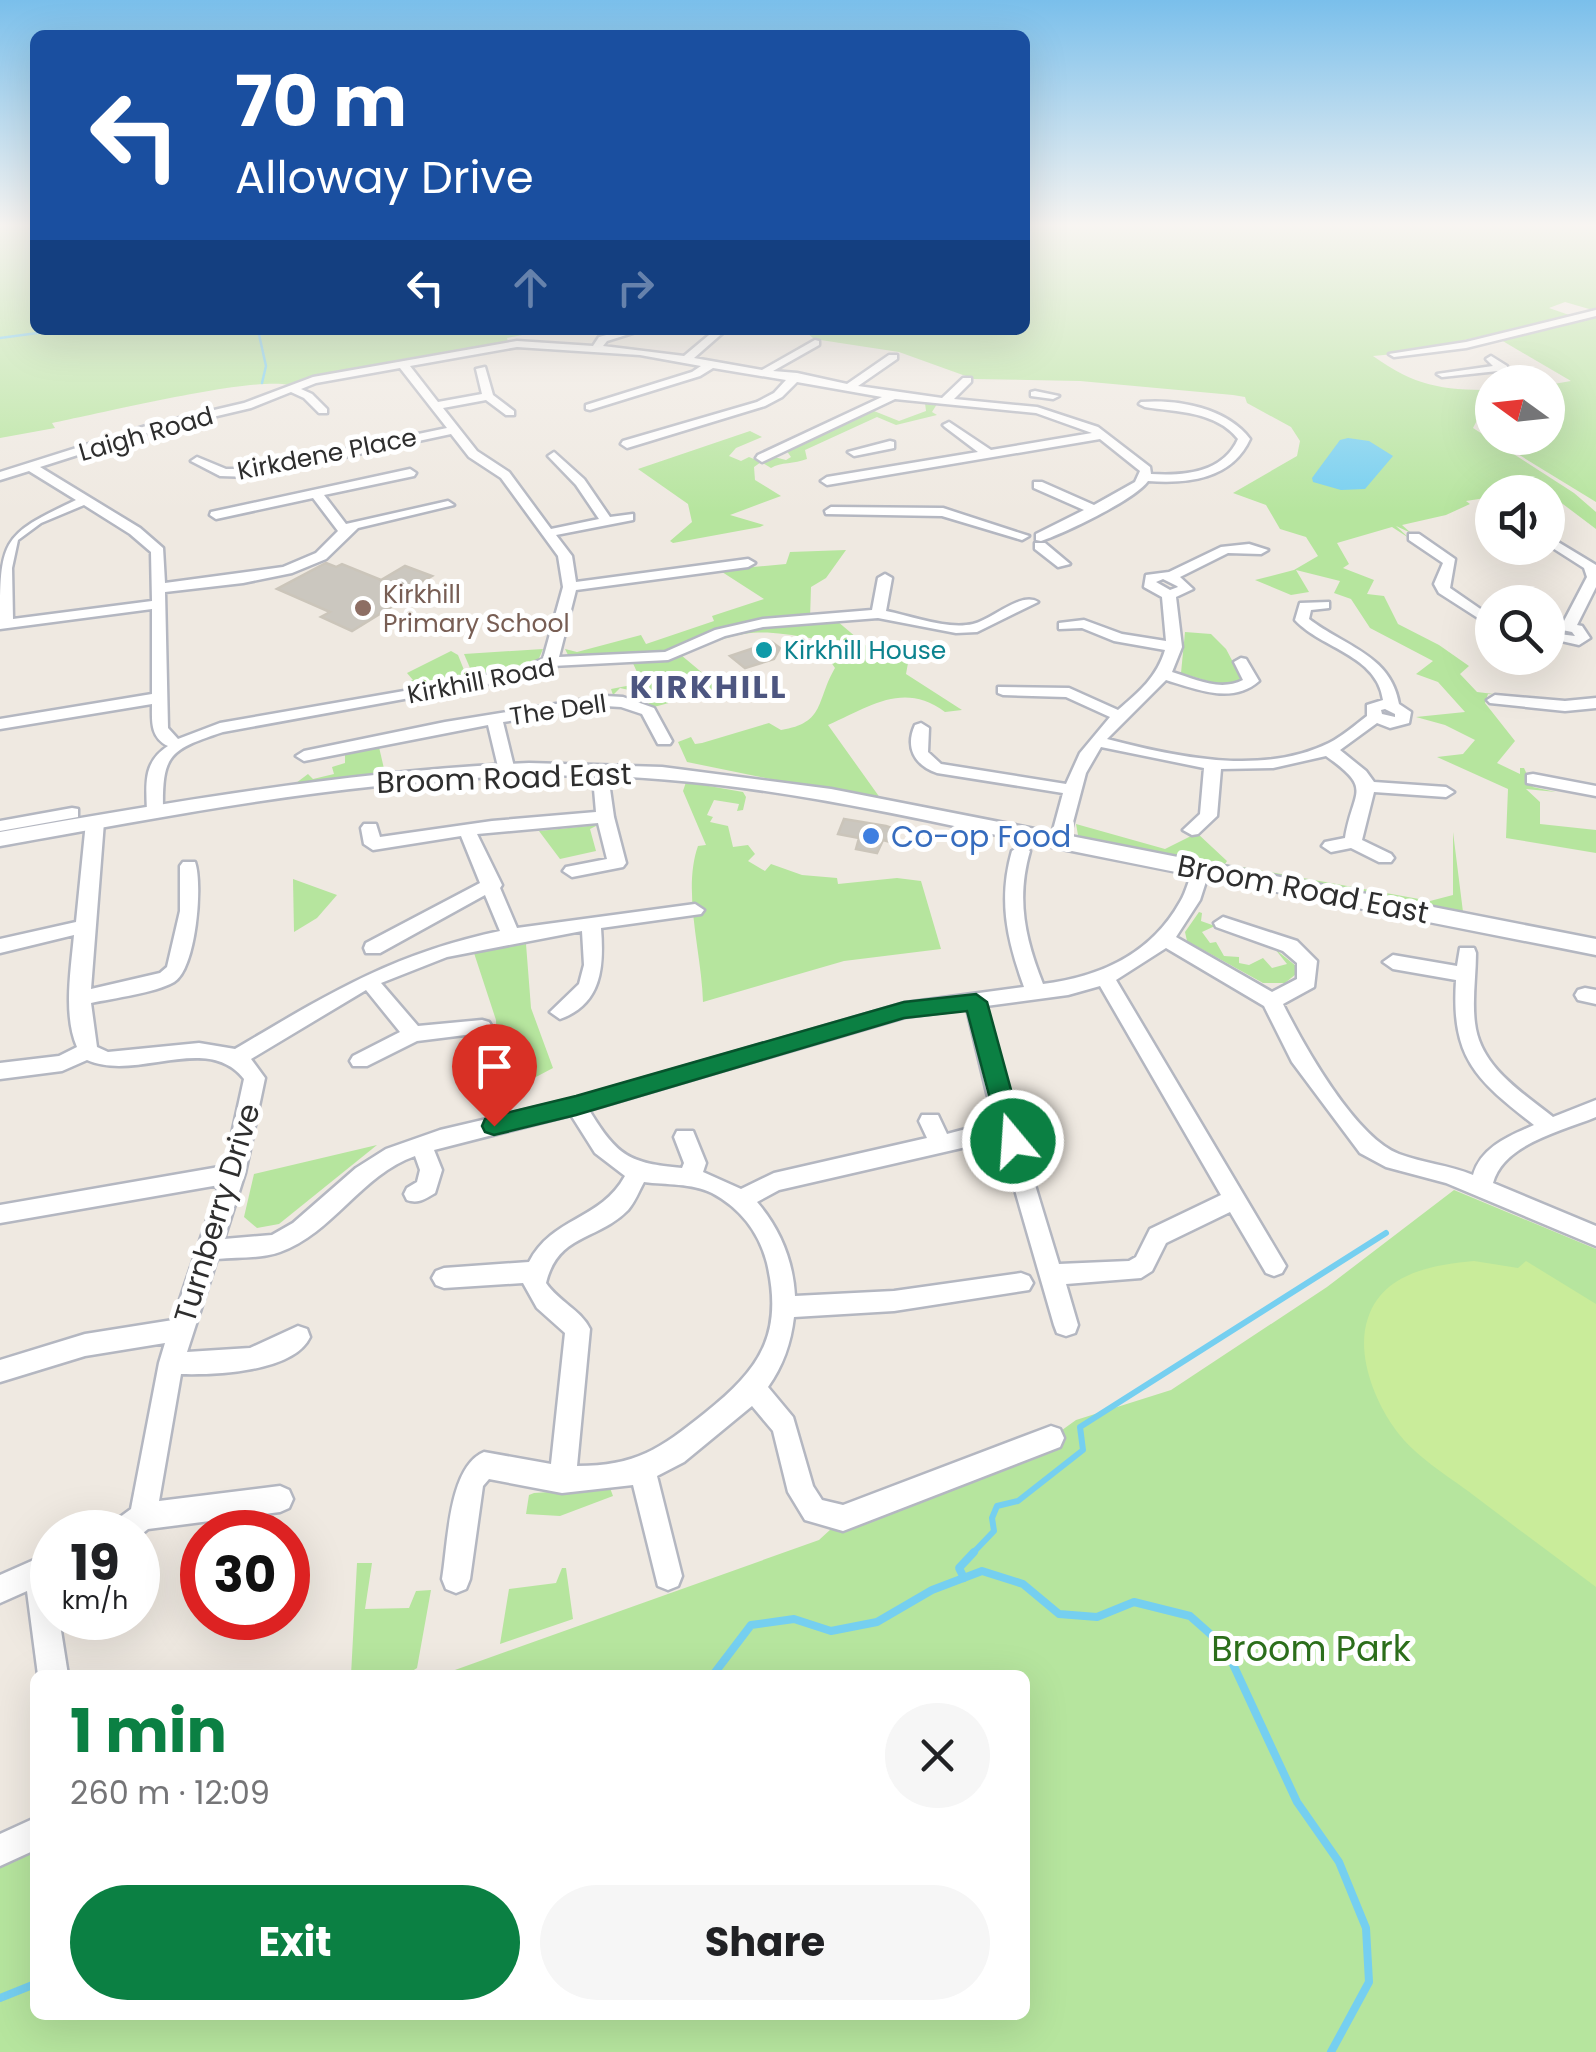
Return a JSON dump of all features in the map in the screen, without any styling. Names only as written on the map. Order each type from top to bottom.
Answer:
[{"type":"street","points":[[1454,383],[1400,353],[1466,344],[1562,322]]},
{"type":"street","points":[[596,349],[602,338],[616,335]]},
{"type":"street","points":[[688,359],[715,335]]},
{"type":"street","name":"Laigh Road","points":[[0,476],[150,428],[247,406],[290,388],[402,362],[502,345],[596,349],[688,359],[895,396],[1034,410],[1069,418],[1103,435],[1139,462],[1146,470],[1145,476]]},
{"type":"street","points":[[766,371],[807,345]]},
{"type":"street","points":[[851,386],[887,359]]},
{"type":"street","points":[[1442,374],[1504,368],[1491,360]]},
{"type":"street","points":[[402,362],[473,454],[505,475],[569,564],[570,587],[550,662]]},
{"type":"street","points":[[590,407],[603,399],[696,374],[713,363]]},
{"type":"street","points":[[478,372],[488,396],[502,411]]},
{"type":"street","points":[[635,443],[761,404],[778,395],[797,376]]},
{"type":"street","points":[[944,402],[968,384]]},
{"type":"street","points":[[290,388],[324,408]]},
{"type":"street","points":[[1034,410],[1044,395]]},
{"type":"street","points":[[435,406],[488,396]]},
{"type":"street","points":[[788,458],[768,456],[895,396]]},
{"type":"street","points":[[1040,541],[1141,484],[1145,476],[1198,478],[1243,446],[1241,433],[1225,421],[1145,404]]},
{"type":"street","name":"Kirkdene Place","points":[[197,465],[250,473],[453,430]]},
{"type":"street","points":[[951,432],[991,456]]},
{"type":"street","points":[[826,481],[853,481],[891,468],[991,456],[1103,435]]},
{"type":"street","points":[[854,452],[890,445]]},
{"type":"street","points":[[872,448],[891,468]]},
{"type":"street","points":[[554,461],[580,482],[607,521]]},
{"type":"street","points":[[32,468],[148,540],[158,551],[158,698],[162,733],[177,744],[163,756],[154,773],[155,811]]},
{"type":"street","points":[[216,516],[410,474]]},
{"type":"street","points":[[1038,485],[1063,490],[1097,511]]},
{"type":"street","points":[[317,494],[343,530]]},
{"type":"street","points":[[86,500],[37,518],[10,534],[5,548],[3,625],[298,565],[322,556],[343,530],[448,505]]},
{"type":"street","points":[[831,511],[852,518],[943,512],[1040,541],[1063,564]]},
{"type":"street","points":[[549,533],[628,517]]},
{"type":"street","points":[[1414,537],[1450,562],[1441,584],[1444,590],[1475,611]]},
{"type":"street","points":[[1059,841],[1082,764],[1098,741],[1164,674],[1175,647],[1170,586],[1204,557],[1240,539],[1262,550]]},
{"type":"street","points":[[1565,551],[1590,566],[1594,577],[1569,626]]},
{"type":"street","points":[[570,587],[739,562]]},
{"type":"street","points":[[878,614],[882,585],[898,594]]},
{"type":"street","points":[[1289,596],[1305,606],[1324,605]]},
{"type":"street","name":"Kirkhill Road","points":[[177,744],[220,728],[538,669],[550,662],[668,656],[743,626],[878,614],[956,629],[977,628],[1031,602]]},
{"type":"street","points":[[1098,741],[1147,755],[1213,763],[1271,762],[1329,750],[1375,717],[1372,708],[1391,705],[1392,694],[1377,668],[1308,626],[1300,615],[1305,606]]},
{"type":"street","points":[[1064,626],[1086,619],[1119,638],[1175,647]]},
{"type":"street","points":[[1565,626],[1583,635],[1578,642]]},
{"type":"street","points":[[1565,641],[1578,642],[1596,653]]},
{"type":"street","points":[[1241,662],[1251,681]]},
{"type":"street","points":[[1164,674],[1226,690],[1251,681],[1270,686]]},
{"type":"street","points":[[1003,690],[1027,684],[1069,693],[1122,717]]},
{"type":"street","points":[[0,724],[158,698]]},
{"type":"street","name":"The Dell","points":[[304,756],[335,757],[494,719],[614,700],[648,712],[654,723]]},
{"type":"street","points":[[1495,700],[1565,706],[1596,704]]},
{"type":"street","name":"The Dell","points":[[494,719],[507,771]]},
{"type":"street","points":[[635,728],[654,723],[664,740]]},
{"type":"street","points":[[898,740],[919,734],[924,762],[937,768],[1073,790]]},
{"type":"street","points":[[1329,750],[1349,764],[1370,787],[1416,798],[1446,792]]},
{"type":"street","points":[[1192,830],[1208,816],[1213,763]]},
{"type":"street","name":"Broom Road East","points":[[0,839],[287,790],[507,771],[604,770],[715,778],[1596,947]]},
{"type":"street","points":[[1533,780],[1596,791]]},
{"type":"street","points":[[1353,842],[1356,815],[1370,794],[1370,787]]},
{"type":"street","points":[[572,871],[617,862],[602,789]]},
{"type":"street","points":[[0,826],[72,813]]},
{"type":"street","points":[[1208,816],[1229,824]]},
{"type":"street","points":[[370,828],[374,844],[467,830],[605,817]]},
{"type":"street","points":[[0,1071],[62,1063],[87,1051],[80,1035],[80,999],[95,822]]},
{"type":"street","points":[[467,830],[511,935]]},
{"type":"street","points":[[427,838],[434,859]]},
{"type":"street","points":[[1331,846],[1353,842],[1386,858]]},
{"type":"street","points":[[1021,851],[1010,880],[1010,900],[1036,993]]},
{"type":"street","points":[[80,999],[166,978],[176,970],[188,912],[189,866]]},
{"type":"street","points":[[211,1250],[274,1244],[301,1230],[364,1174],[394,1156],[422,1146],[576,1106],[904,1010],[1036,993],[1105,978],[1143,958],[1165,939],[1191,900],[1201,869]]},
{"type":"street","points":[[373,948],[493,885]]},
{"type":"street","points":[[238,1058],[369,981],[440,952],[511,935],[695,910]]},
{"type":"street","points":[[1223,924],[1262,934],[1302,956],[1310,975],[1307,982],[1272,1001]]},
{"type":"street","points":[[560,1012],[579,1000],[594,975],[592,925]]},
{"type":"street","points":[[0,946],[86,926]]},
{"type":"street","points":[[1246,949],[1262,934]]},
{"type":"street","points":[[1165,939],[1272,1001],[1299,1056],[1368,1147],[1394,1161],[1450,1175],[1596,1236]]},
{"type":"street","points":[[1393,962],[1467,964],[1464,1025],[1469,1044],[1479,1062],[1512,1096],[1551,1127]]},
{"type":"street","points":[[1105,978],[1274,1266]]},
{"type":"street","points":[[369,981],[412,1034]]},
{"type":"street","points":[[579,1000],[601,1010]]},
{"type":"street","points":[[976,1002],[998,1093],[1066,1325]]},
{"type":"street","points":[[360,1061],[412,1034],[482,1027]]},
{"type":"street","name":"Turnberry Drive","points":[[87,1051],[116,1059],[206,1051],[238,1058],[256,1078],[234,1173],[171,1363],[135,1510]]},
{"type":"street","points":[[456,1580],[475,1473],[484,1465],[562,1480],[598,1480],[661,1462],[753,1388],[770,1358],[782,1308],[780,1259],[760,1220],[718,1186],[638,1172],[600,1146],[576,1106]]},
{"type":"street","points":[[1480,1188],[1488,1165],[1511,1144],[1596,1108]]},
{"type":"street","points":[[930,1121],[941,1144]]},
{"type":"street","points":[[685,1137],[696,1163],[690,1179]]},
{"type":"street","points":[[740,1200],[774,1182],[966,1138]]},
{"type":"street","points":[[415,1194],[428,1188],[431,1170],[422,1146]]},
{"type":"street","points":[[562,1480],[578,1330],[545,1301],[534,1285],[536,1272],[543,1252],[562,1235],[592,1223],[622,1203],[638,1172]]},
{"type":"street","points":[[0,1214],[234,1173]]},
{"type":"street","points":[[1054,1274],[1133,1271],[1144,1264],[1158,1236],[1233,1200]]},
{"type":"street","points":[[444,1278],[536,1272]]},
{"type":"street","points":[[782,1308],[894,1302],[1022,1283]]},
{"type":"street","points":[[0,1371],[85,1345],[181,1330]]},
{"type":"street","points":[[171,1363],[244,1363],[264,1358],[298,1337]]},
{"type":"street","points":[[753,1388],[784,1425],[800,1492],[814,1511],[843,1518],[1050,1438]]},
{"type":"street","points":[[642,1468],[668,1576]]},
{"type":"street","points":[[160,1519],[280,1499]]},
{"type":"street","points":[[0,1588],[30,1575]]},
{"type":"street","points":[[50,1640],[53,1670]]},
{"type":"street","points":[[0,1850],[30,1836]]},
{"type":"green space","points":[[0,322],[30,322],[30,335],[523,335],[507,338],[508,342],[289,385],[243,386],[174,397],[0,438]]},
{"type":"green space","points":[[1030,322],[1546,322],[1442,345],[1447,349],[1373,356],[1416,380],[1475,390],[1475,455],[1515,455],[1546,475],[1475,475],[1475,500],[1446,515],[1402,525],[1411,533],[1396,526],[1409,538],[1392,527],[1337,543],[1349,564],[1343,568],[1374,580],[1367,594],[1384,596],[1398,624],[1469,666],[1460,674],[1477,692],[1502,695],[1488,694],[1485,703],[1515,741],[1497,763],[1520,774],[1520,768],[1524,768],[1533,787],[1556,792],[1526,789],[1540,802],[1540,824],[1596,830],[1596,853],[1506,838],[1508,789],[1437,757],[1463,754],[1475,740],[1445,725],[1416,717],[1465,712],[1438,682],[1416,674],[1433,661],[1370,628],[1351,599],[1334,593],[1340,581],[1296,570],[1309,592],[1291,595],[1255,580],[1294,570],[1318,556],[1306,537],[1280,529],[1266,505],[1233,493],[1297,456],[1300,441],[1291,427],[1247,403],[1245,397],[1080,381],[974,379],[899,352],[814,339],[809,335],[1030,335]]},
{"type":"green space","points":[[1576,322],[1596,322],[1596,502],[1565,483],[1565,475],[1552,475],[1519,455],[1565,455],[1565,382],[1571,381],[1565,377],[1565,365],[1544,365],[1501,340],[1480,344]]},
{"type":"green space","points":[[925,403],[937,404],[932,412],[937,415],[896,425],[877,417],[805,450],[807,459],[771,468],[761,462],[774,457],[786,460],[791,457],[786,450],[868,412],[899,421],[926,411]]},
{"type":"green space","points":[[750,431],[762,437],[736,448],[729,456],[761,462],[754,467],[755,480],[781,496],[730,515],[764,525],[673,543],[670,541],[692,522],[688,504],[638,469]]},
{"type":"green space","points":[[1565,487],[1596,512],[1596,529],[1565,506]]},
{"type":"green space","points":[[846,550],[826,578],[811,587],[810,619],[770,620],[681,652],[569,657],[565,649],[577,652],[641,635],[646,644],[764,599],[719,570],[786,564],[790,552]]},
{"type":"green space","points":[[837,621],[876,654],[890,650],[908,663],[906,674],[962,710],[945,712],[915,698],[901,698],[872,705],[828,725],[883,802],[687,762],[678,742],[691,737],[695,744],[769,723],[781,730],[806,722],[818,708],[835,668],[815,639],[776,633],[733,636],[686,653],[727,633],[772,624]]},
{"type":"green space","points":[[1185,632],[1211,634],[1226,649],[1243,681],[1221,685],[1181,673]]},
{"type":"green space","points":[[543,649],[537,663],[473,675],[464,654]]},
{"type":"green space","points":[[451,651],[458,655],[464,678],[424,685],[409,681],[413,680],[407,673]]},
{"type":"green space","points":[[681,655],[730,696],[714,702],[702,694],[654,707],[645,701],[651,695],[620,688],[613,695],[611,689],[642,683],[631,659]]},
{"type":"green space","points":[[379,747],[385,773],[296,783],[308,774],[313,779],[334,774],[332,767],[345,763],[345,754]]},
{"type":"green space","points":[[686,782],[743,792],[743,810],[737,811],[739,804],[714,800],[707,815],[713,817],[710,822],[728,826],[733,847],[748,845],[755,854],[748,861],[765,871],[771,864],[802,875],[837,878],[838,884],[897,878],[921,881],[941,949],[844,961],[703,1002],[692,883],[698,846],[706,845],[683,791]]},
{"type":"green space","points":[[1076,824],[1165,849],[1197,833],[1227,861],[1225,864],[1430,901],[1453,895],[1453,832],[1463,912],[1093,841],[1078,835]]},
{"type":"green space","points":[[598,825],[590,829],[596,851],[560,859],[539,831]]},
{"type":"green space","points":[[293,879],[337,895],[317,918],[294,932]]},
{"type":"green space","points":[[1199,912],[1201,921],[1215,926],[1202,932],[1210,943],[1216,942],[1224,956],[1239,957],[1239,963],[1249,965],[1263,958],[1272,968],[1287,964],[1275,949],[1301,970],[1285,983],[1263,983],[1187,941],[1185,932]]},
{"type":"green space","points":[[526,944],[531,1008],[553,1068],[515,1088],[517,1104],[499,1108],[496,1020],[474,953]]},
{"type":"green space","points":[[377,1145],[279,1224],[257,1228],[244,1217],[254,1174]]},
{"type":"green space","name":"Broom Park","points":[[1454,1190],[1596,1249],[1596,2052],[0,2052],[0,1860],[30,1843],[30,2020],[1030,2020],[1030,1670],[455,1670],[819,1540],[843,1518],[1051,1438],[1076,1420],[1171,1390],[1327,1287]]},
{"type":"green space","points":[[1474,1261],[1518,1268],[1526,1261],[1596,1304],[1596,1587],[1418,1453],[1393,1426],[1373,1388],[1364,1345],[1375,1303],[1397,1281],[1411,1274]]},
{"type":"green space","points":[[610,1488],[613,1496],[560,1516],[526,1514],[529,1495],[534,1493]]},
{"type":"green space","points":[[357,1563],[372,1563],[365,1609],[409,1608],[416,1591],[431,1590],[417,1668],[351,1670]]},
{"type":"green space","points":[[562,1568],[566,1568],[573,1619],[500,1644],[509,1589],[556,1583]]},
{"type":"water","points":[[1340,440],[1369,441],[1393,456],[1365,489],[1341,490],[1313,482],[1312,478]]},
{"type":"building","name":"Kirkhill Primary School","points":[[326,563],[336,567],[342,564],[381,580],[405,566],[432,576],[389,601],[396,604],[352,631],[321,617],[330,612],[277,589]]},
{"type":"building","name":"Kirkhill House","points":[[772,642],[780,648],[774,659],[745,668],[730,656]]},
{"type":"building","name":"Co-op Food","points":[[844,819],[895,829],[890,842],[883,840],[877,853],[856,849],[859,838],[838,834]]},
{"type":"waterway","points":[[0,338],[30,334]]},
{"type":"waterway","points":[[259,335],[266,366],[262,383]]},
{"type":"waterway","points":[[972,1554],[994,1531],[992,1518],[997,1506],[1018,1501],[1083,1450],[1080,1427],[1386,1233]]},
{"type":"waterway","points":[[964,1578],[959,1568],[974,1552]]},
{"type":"waterway","points":[[964,1578],[982,1571],[1023,1584],[1059,1614],[1097,1617],[1134,1602],[1190,1616],[1225,1647],[1297,1802],[1339,1862],[1366,1928],[1369,1982],[1331,2052]]},
{"type":"waterway","points":[[717,1670],[751,1625],[794,1619],[831,1631],[877,1622],[932,1590],[964,1578]]},
{"type":"waterway","points":[[0,1998],[30,1986]]},
{"type":"place","name":"Kirkhill Primary School","points":[[363,608]]},
{"type":"place","name":"Kirkhill House","points":[[764,650]]},
{"type":"place","name":"Co-op Food","points":[[871,836]]},
{"type":"district","name":"KIRKHILL","points":[[709,686]]},
{"type":"route","points":[[494,1126],[576,1106],[904,1010],[976,1002],[1013,1141]]}]
